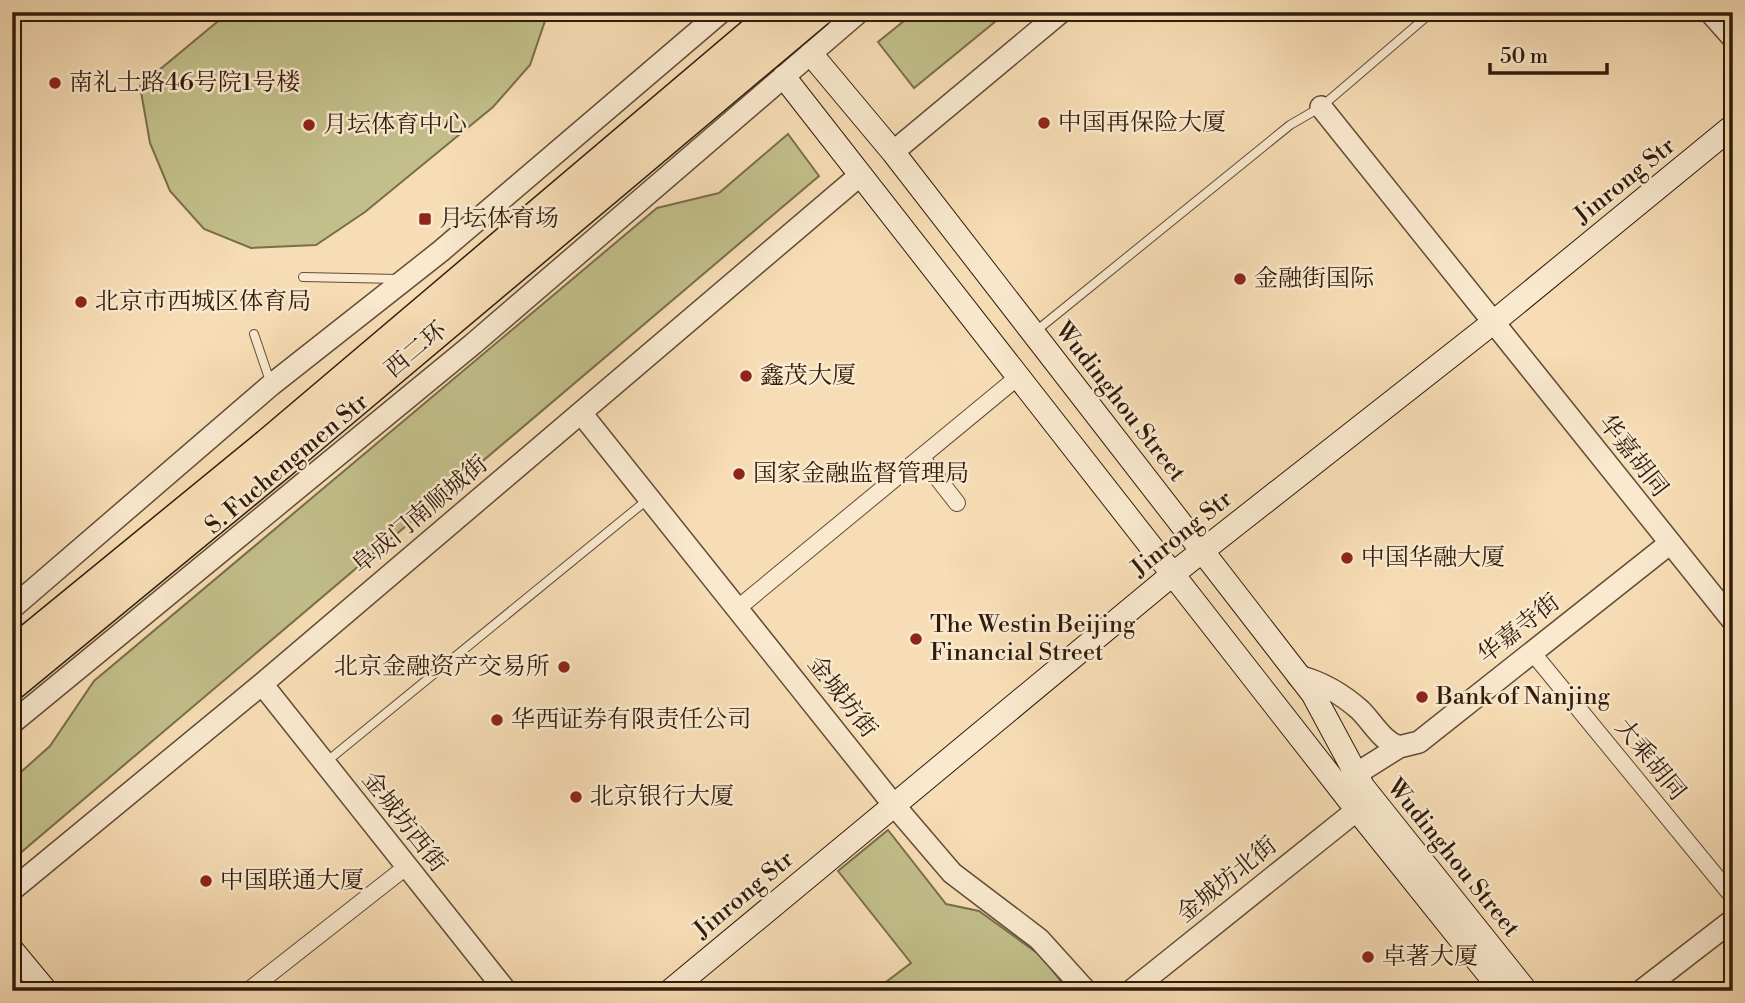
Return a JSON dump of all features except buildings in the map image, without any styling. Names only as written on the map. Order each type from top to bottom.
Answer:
[{"type":"highway","name":"西二环","points":[[12,652],[265,445],[776,12]]},
{"type":"highway","name":"西二环","points":[[12,686],[819,12]]},
{"type":"main road","name":"Wudinghou Street","points":[[811,54],[893,152],[1298,676],[1318,704],[1363,787],[1526,991]]},
{"type":"main road","name":"Wudinghou Street","points":[[784,77],[1357,810],[1502,991]]},
{"type":"main road","name":"Jinrong Str","points":[[670,991],[1201,551],[1495,321],[1733,126]]},
{"type":"main road","points":[[12,950],[46,991]]},
{"type":"street","points":[[12,608],[271,385],[405,279],[721,12]]},
{"type":"street","points":[[729,12],[784,77]]},
{"type":"street","points":[[776,12],[811,54]]},
{"type":"street","name":"S. Fuchengmen Str","points":[[12,723],[473,344],[859,12]]},
{"type":"street","points":[[893,152],[1061,12]]},
{"type":"street","points":[[1710,12],[1733,38]]},
{"type":"street","name":"华嘉胡同","points":[[1321,107],[1495,321],[1668,544],[1733,621]]},
{"type":"street","name":"阜成门南顺城街","points":[[12,890],[262,684],[859,176]]},
{"type":"street","points":[[738,608],[1018,377]]},
{"type":"street","name":"金城坊街","points":[[581,413],[893,804],[952,873],[1039,939],[1086,991]]},
{"type":"street","points":[[921,457],[957,503]]},
{"type":"street","name":"华嘉寺街","points":[[1356,774],[1399,747],[1419,742],[1668,544]]},
{"type":"street","name":"大乘胡同","points":[[1532,652],[1733,897]]},
{"type":"street","points":[[1298,676],[1320,682],[1349,703],[1390,744],[1399,747]]},
{"type":"street","name":"金城坊西街","points":[[262,684],[506,991]]},
{"type":"street","name":"金城坊北街","points":[[1130,991],[1357,810]]},
{"type":"street","points":[[248,991],[406,867]]},
{"type":"street","points":[[1641,991],[1733,920]]},
{"type":"lane","points":[[1034,333],[1290,125],[1321,107],[1432,12]]},
{"type":"lane","points":[[303,277],[405,279]]},
{"type":"lane","points":[[254,334],[271,385]]},
{"type":"lane","points":[[324,764],[650,498]]},
{"type":"shaded area","name":"月坛体育中心","points":[[229,12],[547,12],[547,15],[530,65],[493,107],[365,212],[316,245],[251,248],[204,229],[170,191],[150,143],[140,86]]},
{"type":"shaded area","points":[[915,12],[1007,12],[914,88],[878,42]]},
{"type":"shaded area","points":[[788,134],[819,176],[12,860],[12,780],[50,746],[94,681],[657,208],[719,193]]},
{"type":"shaded area","points":[[888,830],[946,904],[979,911],[1040,955],[1060,980],[1057,991],[874,991],[911,963],[838,871]]},
{"type":"place","name":"南礼士路46号院1号楼","points":[[55,83]]},
{"type":"place","name":"中国再保险大厦","points":[[1044,123]]},
{"type":"place","name":"月坛体育中心","points":[[309,125]]},
{"type":"place","name":"月坛体育场","points":[[425,219]]},
{"type":"place","name":"金融街国际","points":[[1240,279]]},
{"type":"place","name":"北京市西城区体育局","points":[[81,302]]},
{"type":"place","name":"鑫茂大厦","points":[[746,376]]},
{"type":"place","name":"国家金融监督管理局","points":[[739,474]]},
{"type":"place","name":"中国华融大厦","points":[[1347,558]]},
{"type":"place","name":"The Westin Beijing Financial Street","points":[[916,639]]},
{"type":"place","name":"北京金融资产交易所","points":[[564,667]]},
{"type":"place","name":"Bank of Nanjing","points":[[1422,697]]},
{"type":"place","name":"华西证券有限责任公司","points":[[497,720]]},
{"type":"place","name":"北京银行大厦","points":[[576,797]]},
{"type":"place","name":"中国联通大厦","points":[[206,881]]},
{"type":"place","name":"卓著大厦","points":[[1368,957]]}]
